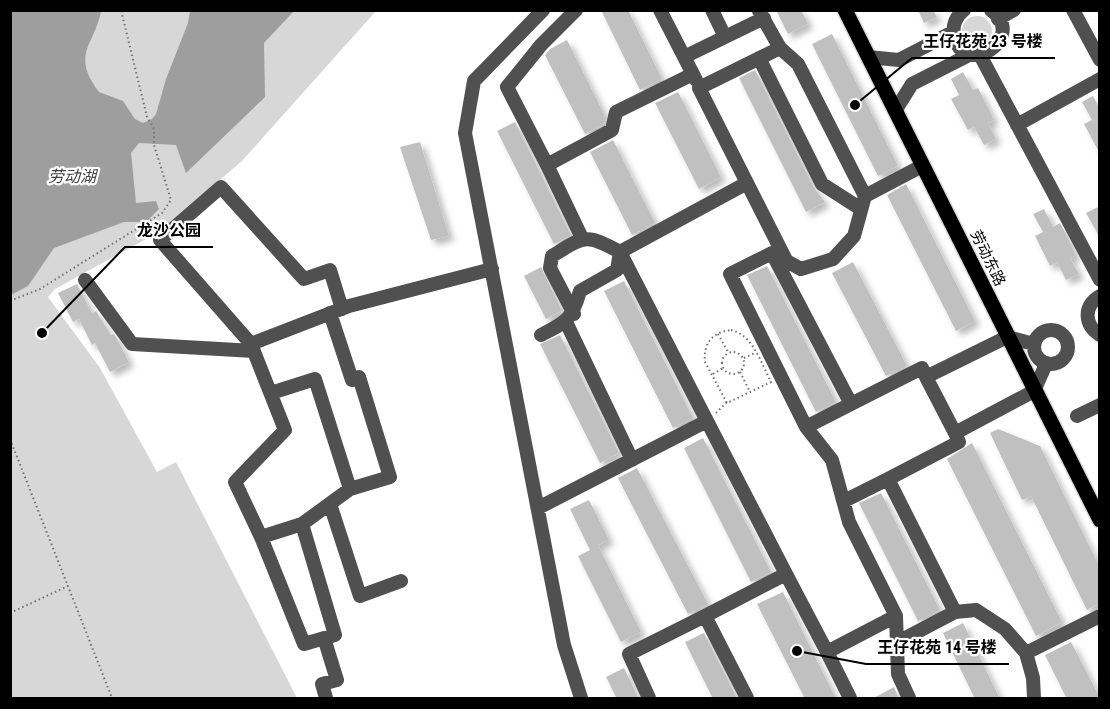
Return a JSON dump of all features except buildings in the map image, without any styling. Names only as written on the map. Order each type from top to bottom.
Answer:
[{"type":"main road","name":"劳动东路","points":[[845,10],[1100,520]]},
{"type":"street","points":[[543,10],[474,81],[465,133],[564,645],[581,699]]},
{"type":"street","points":[[576,10],[541,45],[507,87],[582,238]]},
{"type":"street","points":[[660,10],[786,260]]},
{"type":"street","points":[[712,10],[725,37]]},
{"type":"street","points":[[895,111],[912,84],[975,54],[992,50],[998,44],[1002,28],[995,15],[1014,10]]},
{"type":"street","points":[[1073,10],[1100,60]]},
{"type":"street","points":[[868,57],[899,60],[953,32],[960,12]]},
{"type":"street","points":[[684,57],[725,37],[762,14],[780,48],[798,64],[863,203],[854,236],[833,259],[801,269],[772,253]]},
{"type":"street","points":[[953,32],[961,49],[975,54],[1017,124],[1100,280]]},
{"type":"street","points":[[699,88],[780,48]]},
{"type":"street","points":[[759,58],[822,184],[863,203]]},
{"type":"street","points":[[547,165],[612,130],[616,112],[693,74]]},
{"type":"street","points":[[1017,124],[1100,79]]},
{"type":"street","points":[[863,203],[922,166]]},
{"type":"street","points":[[620,252],[747,183]]},
{"type":"street","points":[[261,537],[302,524],[350,489],[390,477],[359,378],[352,380],[336,311],[330,270],[304,279],[221,188],[160,240],[252,347],[285,430],[235,482],[261,537],[304,645],[335,635],[302,524]]},
{"type":"street","points":[[632,460],[550,268],[552,256],[582,238],[594,239],[620,252],[850,699]]},
{"type":"street","points":[[541,335],[570,318],[580,291],[617,270],[620,252]]},
{"type":"street","points":[[772,253],[851,404]]},
{"type":"street","points":[[772,253],[730,274],[806,427],[832,460],[849,522],[896,616],[898,674],[909,699]]},
{"type":"street","points":[[86,280],[132,344],[252,347],[336,311],[492,269]]},
{"type":"street","points":[[1066,338],[1069,349],[1064,359],[1055,364],[1047,364],[1036,356],[1034,344],[1040,333],[1051,330],[1066,338],[1095,330],[1088,309],[1100,296]]},
{"type":"street","points":[[926,377],[1008,337],[1034,344]]},
{"type":"street","points":[[955,433],[1034,391],[1047,364]]},
{"type":"street","points":[[806,427],[922,368],[959,442],[844,501]]},
{"type":"street","points":[[271,393],[315,379],[350,489]]},
{"type":"street","points":[[1077,416],[1100,405]]},
{"type":"street","points":[[538,508],[707,421]]},
{"type":"street","points":[[888,479],[955,612]]},
{"type":"street","points":[[330,504],[360,596],[401,581]]},
{"type":"street","points":[[649,699],[629,654],[786,574]]},
{"type":"street","points":[[896,643],[955,612],[976,610],[1005,629],[1026,653],[1033,678],[1035,699]]},
{"type":"street","points":[[705,616],[747,699]]},
{"type":"street","points":[[827,652],[896,616]]},
{"type":"street","points":[[1026,653],[1100,616]]},
{"type":"street","points":[[324,638],[337,680],[322,684],[326,699]]},
{"type":"path","points":[[10,301],[40,289],[162,213],[171,200],[154,145],[154,129],[147,117],[121,10]]},
{"type":"path","points":[[738,332],[750,342],[771,382],[727,403],[711,374],[704,354],[710,339],[718,333],[738,332]]},
{"type":"path","points":[[718,333],[728,352]]},
{"type":"path","points":[[728,352],[738,352],[744,357],[744,365],[740,372],[731,374],[723,368],[722,359],[728,352]]},
{"type":"path","points":[[711,374],[723,368]]},
{"type":"path","points":[[740,372],[750,392]]},
{"type":"path","points":[[10,439],[112,699]]},
{"type":"path","points":[[10,613],[68,586]]},
{"type":"shaded area","points":[[10,11],[376,11],[242,161],[159,232],[55,289],[48,297],[100,368],[157,472],[176,462],[297,698],[11,698]]},
{"type":"shaded area","points":[[977,16],[988,20],[992,31],[988,42],[977,46],[966,42],[962,31],[966,20]]},
{"type":"water","name":"劳动湖","points":[[11,10],[101,11],[87,50],[86,68],[99,92],[123,101],[135,119],[143,123],[152,119],[156,114],[166,79],[188,23],[190,11],[294,11],[264,43],[265,97],[186,173],[176,145],[139,143],[131,153],[136,203],[156,201],[159,209],[146,222],[124,222],[54,248],[28,286],[11,295]]},
{"type":"place","name":"王仔花苑 23 号楼","points":[[855,105]]},
{"type":"place","name":"龙沙公园","points":[[42,333]]},
{"type":"place","name":"王仔花苑 14 号楼","points":[[797,651]]}]
